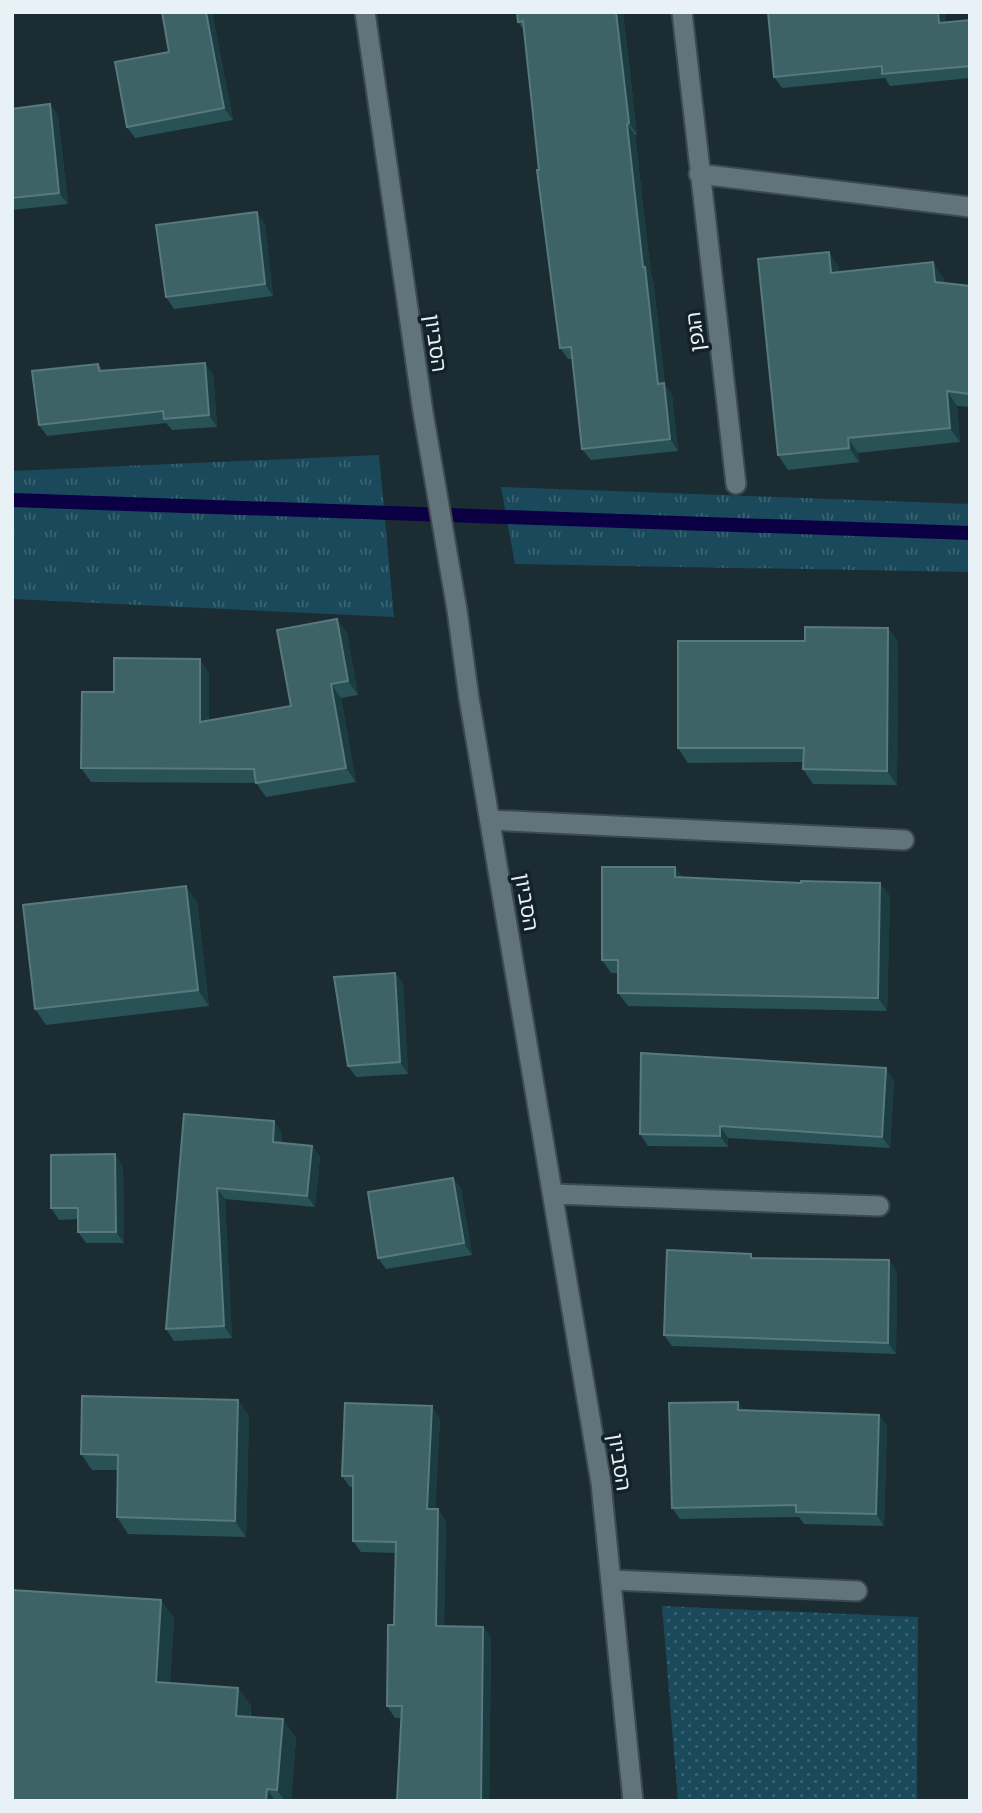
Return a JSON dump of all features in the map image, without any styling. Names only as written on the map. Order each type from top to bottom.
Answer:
[{"type":"street","name":"הסביון","points":[[365,12],[431,467],[601,1483],[633,1801]]},
{"type":"street","name":"הגפן","points":[[682,12],[736,484]]},
{"type":"street","points":[[699,174],[970,207]]},
{"type":"street","points":[[490,820],[904,840]]},
{"type":"street","points":[[553,1194],[879,1206]]},
{"type":"street","points":[[612,1580],[857,1591]]},
{"type":"green space","points":[[379,455],[394,617],[12,599],[12,471]]},
{"type":"green space","points":[[501,487],[970,504],[970,572],[515,564]]},
{"type":"green space","points":[[662,1606],[918,1617],[917,1801],[678,1801]]},
{"type":"building","points":[[162,12],[206,12],[224,108],[127,127],[115,62],[169,52]]},
{"type":"building","points":[[517,12],[616,12],[643,267],[658,384],[664,383],[670,439],[582,449],[571,347],[560,348],[537,170],[523,21],[518,22]]},
{"type":"building","points":[[768,12],[938,12],[939,23],[970,20],[970,66],[882,74],[882,66],[774,77]]},
{"type":"building","points":[[50,104],[59,193],[12,198],[12,109]]},
{"type":"building","points":[[257,212],[265,284],[166,297],[156,225]]},
{"type":"building","points":[[829,252],[831,273],[933,262],[935,282],[970,286],[970,394],[947,391],[950,428],[848,438],[849,448],[778,455],[758,259]]},
{"type":"building","points":[[205,363],[209,415],[164,419],[163,411],[39,425],[32,371],[98,364],[99,371]]},
{"type":"building","points":[[337,619],[348,681],[331,684],[346,768],[256,783],[254,769],[81,768],[82,692],[114,692],[114,658],[200,659],[200,722],[291,706],[277,630]]},
{"type":"building","points":[[805,627],[888,628],[887,771],[803,769],[804,748],[678,748],[678,641],[805,641]]},
{"type":"building","points":[[602,867],[675,867],[675,877],[801,883],[880,883],[878,998],[618,993],[618,960],[602,960]]},
{"type":"building","points":[[186,886],[198,990],[35,1009],[23,905]]},
{"type":"building","points":[[395,973],[400,1062],[348,1066],[334,977]]},
{"type":"building","points":[[641,1053],[886,1068],[882,1137],[720,1126],[720,1136],[640,1134]]},
{"type":"building","points":[[184,1114],[274,1121],[273,1142],[312,1146],[307,1196],[217,1188],[224,1326],[166,1329]]},
{"type":"building","points":[[115,1154],[116,1232],[78,1232],[78,1208],[51,1208],[51,1155]]},
{"type":"building","points":[[453,1178],[464,1243],[378,1258],[368,1192]]},
{"type":"building","points":[[667,1250],[751,1254],[751,1258],[889,1260],[888,1343],[664,1335]]},
{"type":"building","points":[[82,1396],[238,1400],[235,1521],[117,1517],[118,1455],[81,1454]]},
{"type":"building","points":[[738,1402],[738,1410],[879,1415],[876,1514],[796,1512],[796,1505],[672,1508],[669,1403]]},
{"type":"building","points":[[345,1403],[432,1406],[427,1509],[438,1509],[436,1626],[483,1627],[481,1801],[397,1801],[402,1706],[387,1706],[388,1625],[394,1625],[396,1542],[353,1541],[353,1476],[342,1476]]},
{"type":"building","points":[[12,1590],[161,1600],[156,1682],[238,1688],[236,1716],[283,1719],[277,1790],[267,1789],[266,1801],[12,1801]]},
{"type":"waterway","points":[[12,500],[970,533]]}]
